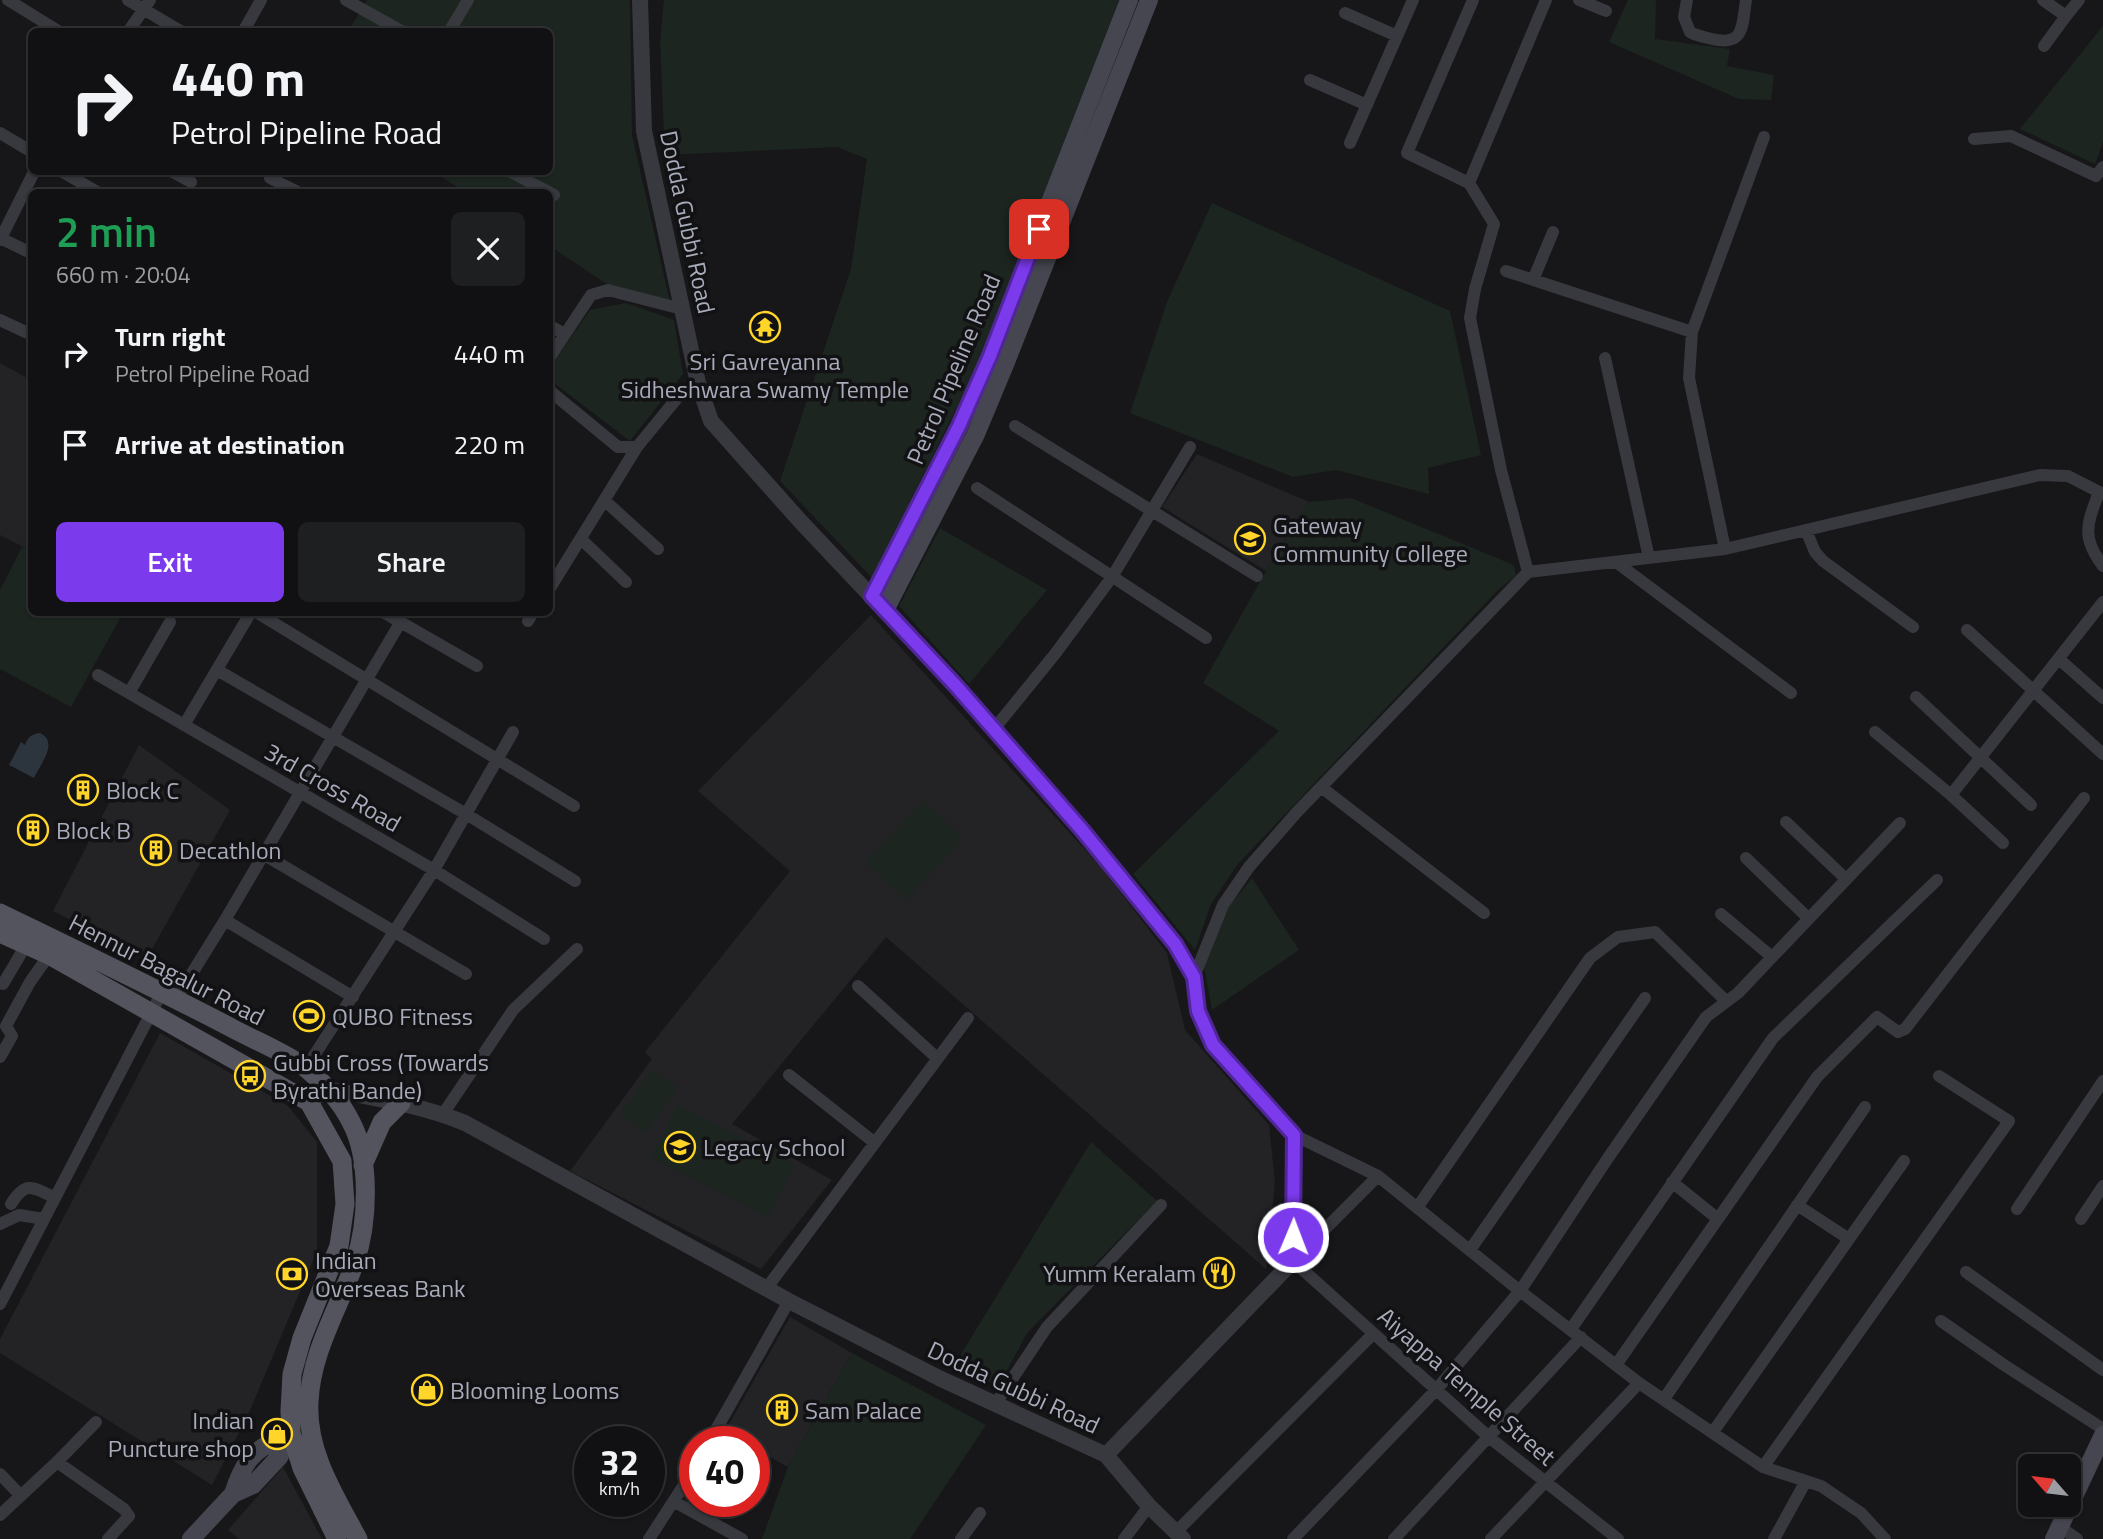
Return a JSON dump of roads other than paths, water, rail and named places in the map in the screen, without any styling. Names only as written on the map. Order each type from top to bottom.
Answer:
[{"type":"main road","name":"Petrol Pipeline Road","points":[[878,603],[976,434],[1006,362],[1091,120],[1129,0]]},
{"type":"main road","name":"Petrol Pipeline Road","points":[[1091,120],[1149,0]]},
{"type":"main road","name":"Hennur Bagalur Road","points":[[0,913],[169,996],[306,1068],[327,1089],[352,1122],[363,1165],[365,1215],[355,1260],[312,1371],[309,1404],[294,1435]]},
{"type":"main road","name":"Hennur Bagalur Road","points":[[0,933],[49,956],[309,1102],[342,1161],[345,1204],[339,1246],[302,1338],[292,1374],[294,1435],[302,1468],[337,1539]]},
{"type":"main road","points":[[363,1165],[382,1122],[401,1103]]},
{"type":"main road","name":"Hennur Bagalur Road","points":[[294,1435],[323,1473],[358,1539]]},
{"type":"main road","points":[[191,1539],[233,1494],[240,1471],[265,1444],[294,1435]]},
{"type":"main road","points":[[2057,1533],[2103,1435]]},
{"type":"street","points":[[8,0],[54,28]]},
{"type":"street","points":[[128,0],[147,5],[176,28]]},
{"type":"street","points":[[245,28],[261,0]]},
{"type":"street","points":[[346,0],[362,4],[397,28]]},
{"type":"street","points":[[451,28],[468,0]]},
{"type":"street","name":"Dodda Gubbi Road","points":[[640,0],[644,131],[698,383],[711,421],[801,522],[957,687],[1082,830],[1167,934],[1194,977],[1198,1011],[1213,1045],[1294,1135]]},
{"type":"street","points":[[1350,143],[1413,0]]},
{"type":"street","points":[[1469,183],[1546,0]]},
{"type":"street","points":[[1579,0],[1605,11]]},
{"type":"street","points":[[1686,0],[1684,17],[1690,32],[1728,42],[1740,33],[1746,0]]},
{"type":"street","points":[[2043,0],[2066,16]]},
{"type":"street","points":[[2044,46],[2079,0]]},
{"type":"street","points":[[1471,1],[1407,153],[1469,183],[1494,224],[1475,289],[1470,318],[1501,470],[1528,572]]},
{"type":"street","points":[[131,28],[147,5]]},
{"type":"street","points":[[1345,13],[1397,36]]},
{"type":"street","points":[[1310,80],[1367,105]]},
{"type":"street","points":[[0,133],[28,150]]},
{"type":"street","points":[[1974,139],[2011,136],[2096,176],[2103,167]]},
{"type":"street","points":[[1725,549],[1689,378],[1692,332],[1764,137]]},
{"type":"street","points":[[28,252],[0,239],[32,175]]},
{"type":"street","points":[[68,175],[92,189]]},
{"type":"street","points":[[180,175],[191,182]]},
{"type":"street","points":[[272,175],[270,178],[292,189]]},
{"type":"street","points":[[517,175],[543,189]]},
{"type":"street","points":[[1533,279],[1553,233]]},
{"type":"street","points":[[1506,271],[1692,332]]},
{"type":"street","points":[[553,352],[586,301],[597,291],[608,290],[682,309]]},
{"type":"street","points":[[0,320],[28,333]]},
{"type":"street","points":[[553,328],[565,334]]},
{"type":"street","points":[[1605,358],[1649,558]]},
{"type":"street","points":[[553,582],[637,447],[678,397],[698,383]]},
{"type":"street","points":[[553,393],[618,447],[637,447]]},
{"type":"street","points":[[1015,426],[1256,576]]},
{"type":"street","points":[[994,729],[1055,654],[1112,577],[1190,447]]},
{"type":"street","points":[[1194,977],[1223,905],[1249,867],[1321,787],[1528,572],[1725,549],[2040,475],[2068,477],[2101,493],[2090,516],[2088,535],[2090,549],[2103,566]]},
{"type":"street","points":[[977,488],[1206,638]]},
{"type":"street","points":[[604,500],[658,549]]},
{"type":"street","points":[[1807,530],[1815,552],[1823,561],[1913,627]]},
{"type":"street","points":[[581,539],[626,582]]},
{"type":"street","points":[[1616,562],[1791,693]]},
{"type":"street","points":[[1951,794],[2103,602]]},
{"type":"street","points":[[184,725],[248,616]]},
{"type":"street","points":[[262,616],[574,806]]},
{"type":"street","points":[[389,616],[477,666]]},
{"type":"street","points":[[129,693],[170,622]]},
{"type":"street","points":[[0,1304],[151,1013],[169,996],[225,920],[400,623]]},
{"type":"street","points":[[1967,630],[2103,754]]},
{"type":"street","points":[[2059,659],[2103,698]]},
{"type":"street","points":[[216,670],[466,814],[575,881]]},
{"type":"street","name":"3rd Cross Road","points":[[98,675],[434,870],[544,939]]},
{"type":"street","points":[[1916,697],[2031,805]]},
{"type":"street","points":[[306,1068],[434,870],[513,732]]},
{"type":"street","points":[[1875,732],[1951,794],[2003,843]]},
{"type":"street","points":[[1321,787],[1484,912]]},
{"type":"street","points":[[1616,1365],[1816,1077],[1877,1017],[1898,1032],[1905,1029],[2084,798]]},
{"type":"street","points":[[1786,822],[1846,879]]},
{"type":"street","points":[[1293,1539],[1436,1390],[1520,1291],[1706,1017],[1738,993],[1900,823]]},
{"type":"street","points":[[263,854],[466,974]]},
{"type":"street","points":[[1746,858],[1808,918]]},
{"type":"street","points":[[1394,1539],[1490,1438],[1576,1333],[1672,1182],[1773,1038],[1937,880]]},
{"type":"street","points":[[1721,914],[1772,957]]},
{"type":"street","points":[[225,920],[354,997]]},
{"type":"street","points":[[1417,1208],[1590,958],[1618,937],[1655,932],[1726,1001]]},
{"type":"street","points":[[24,994],[2,983],[26,945]]},
{"type":"street","points":[[443,1114],[513,1010],[577,949]]},
{"type":"street","points":[[0,1057],[12,1035],[6,1026],[49,956]]},
{"type":"street","points":[[858,986],[937,1058]]},
{"type":"street","points":[[1470,1250],[1645,998]]},
{"type":"street","points":[[766,1289],[968,1018]]},
{"type":"street","points":[[789,1076],[874,1143]]},
{"type":"street","points":[[1763,1467],[2009,1121],[1939,1076]]},
{"type":"street","points":[[2017,1209],[2103,1081]]},
{"type":"street","points":[[309,1102],[327,1089]]},
{"type":"street","name":"Dodda Gubbi Road","points":[[327,1089],[443,1114],[490,1137],[789,1301],[939,1378],[1106,1455],[1293,1261]]},
{"type":"street","points":[[1664,1399],[1865,1107]]},
{"type":"street","points":[[1293,1261],[1294,1135],[1378,1176],[1639,1383],[1763,1467],[1821,1486],[1861,1513],[1878,1536]]},
{"type":"street","points":[[1713,1432],[1904,1161]]},
{"type":"street","points":[[1293,1261],[1378,1176]]},
{"type":"street","points":[[1672,1182],[1717,1219]]},
{"type":"street","points":[[11,1204],[23,1188],[29,1186],[55,1198]]},
{"type":"street","points":[[2081,1219],[2103,1186]]},
{"type":"street","points":[[996,1403],[1048,1327],[1161,1205]]},
{"type":"street","points":[[1797,1205],[1849,1239]]},
{"type":"street","points":[[0,1224],[19,1215],[44,1219]]},
{"type":"street","name":"Aiyappa Temple Street","points":[[1293,1261],[1490,1438],[1618,1539]]},
{"type":"street","points":[[1966,1272],[2103,1370]]},
{"type":"street","points":[[718,1426],[789,1301]]},
{"type":"street","points":[[1941,1321],[2103,1429]]},
{"type":"street","points":[[1106,1455],[1149,1506],[1179,1535],[1373,1334]]},
{"type":"street","points":[[1491,1539],[1639,1383]]},
{"type":"street","points":[[0,1515],[96,1422]]},
{"type":"street","points":[[57,1462],[124,1509],[129,1516],[108,1539]]},
{"type":"street","points":[[0,1474],[20,1496]]},
{"type":"street","points":[[1774,1539],[1806,1481]]},
{"type":"street","points":[[649,1539],[679,1495]]},
{"type":"street","points":[[675,1502],[742,1539]]},
{"type":"street","points":[[1124,1539],[1149,1506]]},
{"type":"street","points":[[961,1539],[980,1513]]},
{"type":"street","points":[[2057,1533],[2077,1539]]},
{"type":"place","name":"Sri Gavreyanna Sidheshwara Swamy Temple","points":[[765,327]]},
{"type":"place","name":"Gateway Community College","points":[[1250,539]]},
{"type":"place","name":"Block C","points":[[83,790]]},
{"type":"place","name":"Block B","points":[[33,830]]},
{"type":"place","name":"Decathlon","points":[[156,850]]},
{"type":"place","name":"QUBO Fitness","points":[[309,1016]]},
{"type":"place","name":"Gubbi Cross (Towards Byrathi Bande)","points":[[250,1076]]},
{"type":"place","name":"Legacy School","points":[[680,1147]]},
{"type":"place","name":"Yumm Keralam","points":[[1219,1273]]},
{"type":"place","name":"Indian Overseas Bank","points":[[292,1274]]},
{"type":"place","name":"Blooming Looms","points":[[427,1390]]},
{"type":"place","name":"Sam Palace","points":[[782,1410]]},
{"type":"place","name":"Indian Puncture shop","points":[[277,1434]]}]
